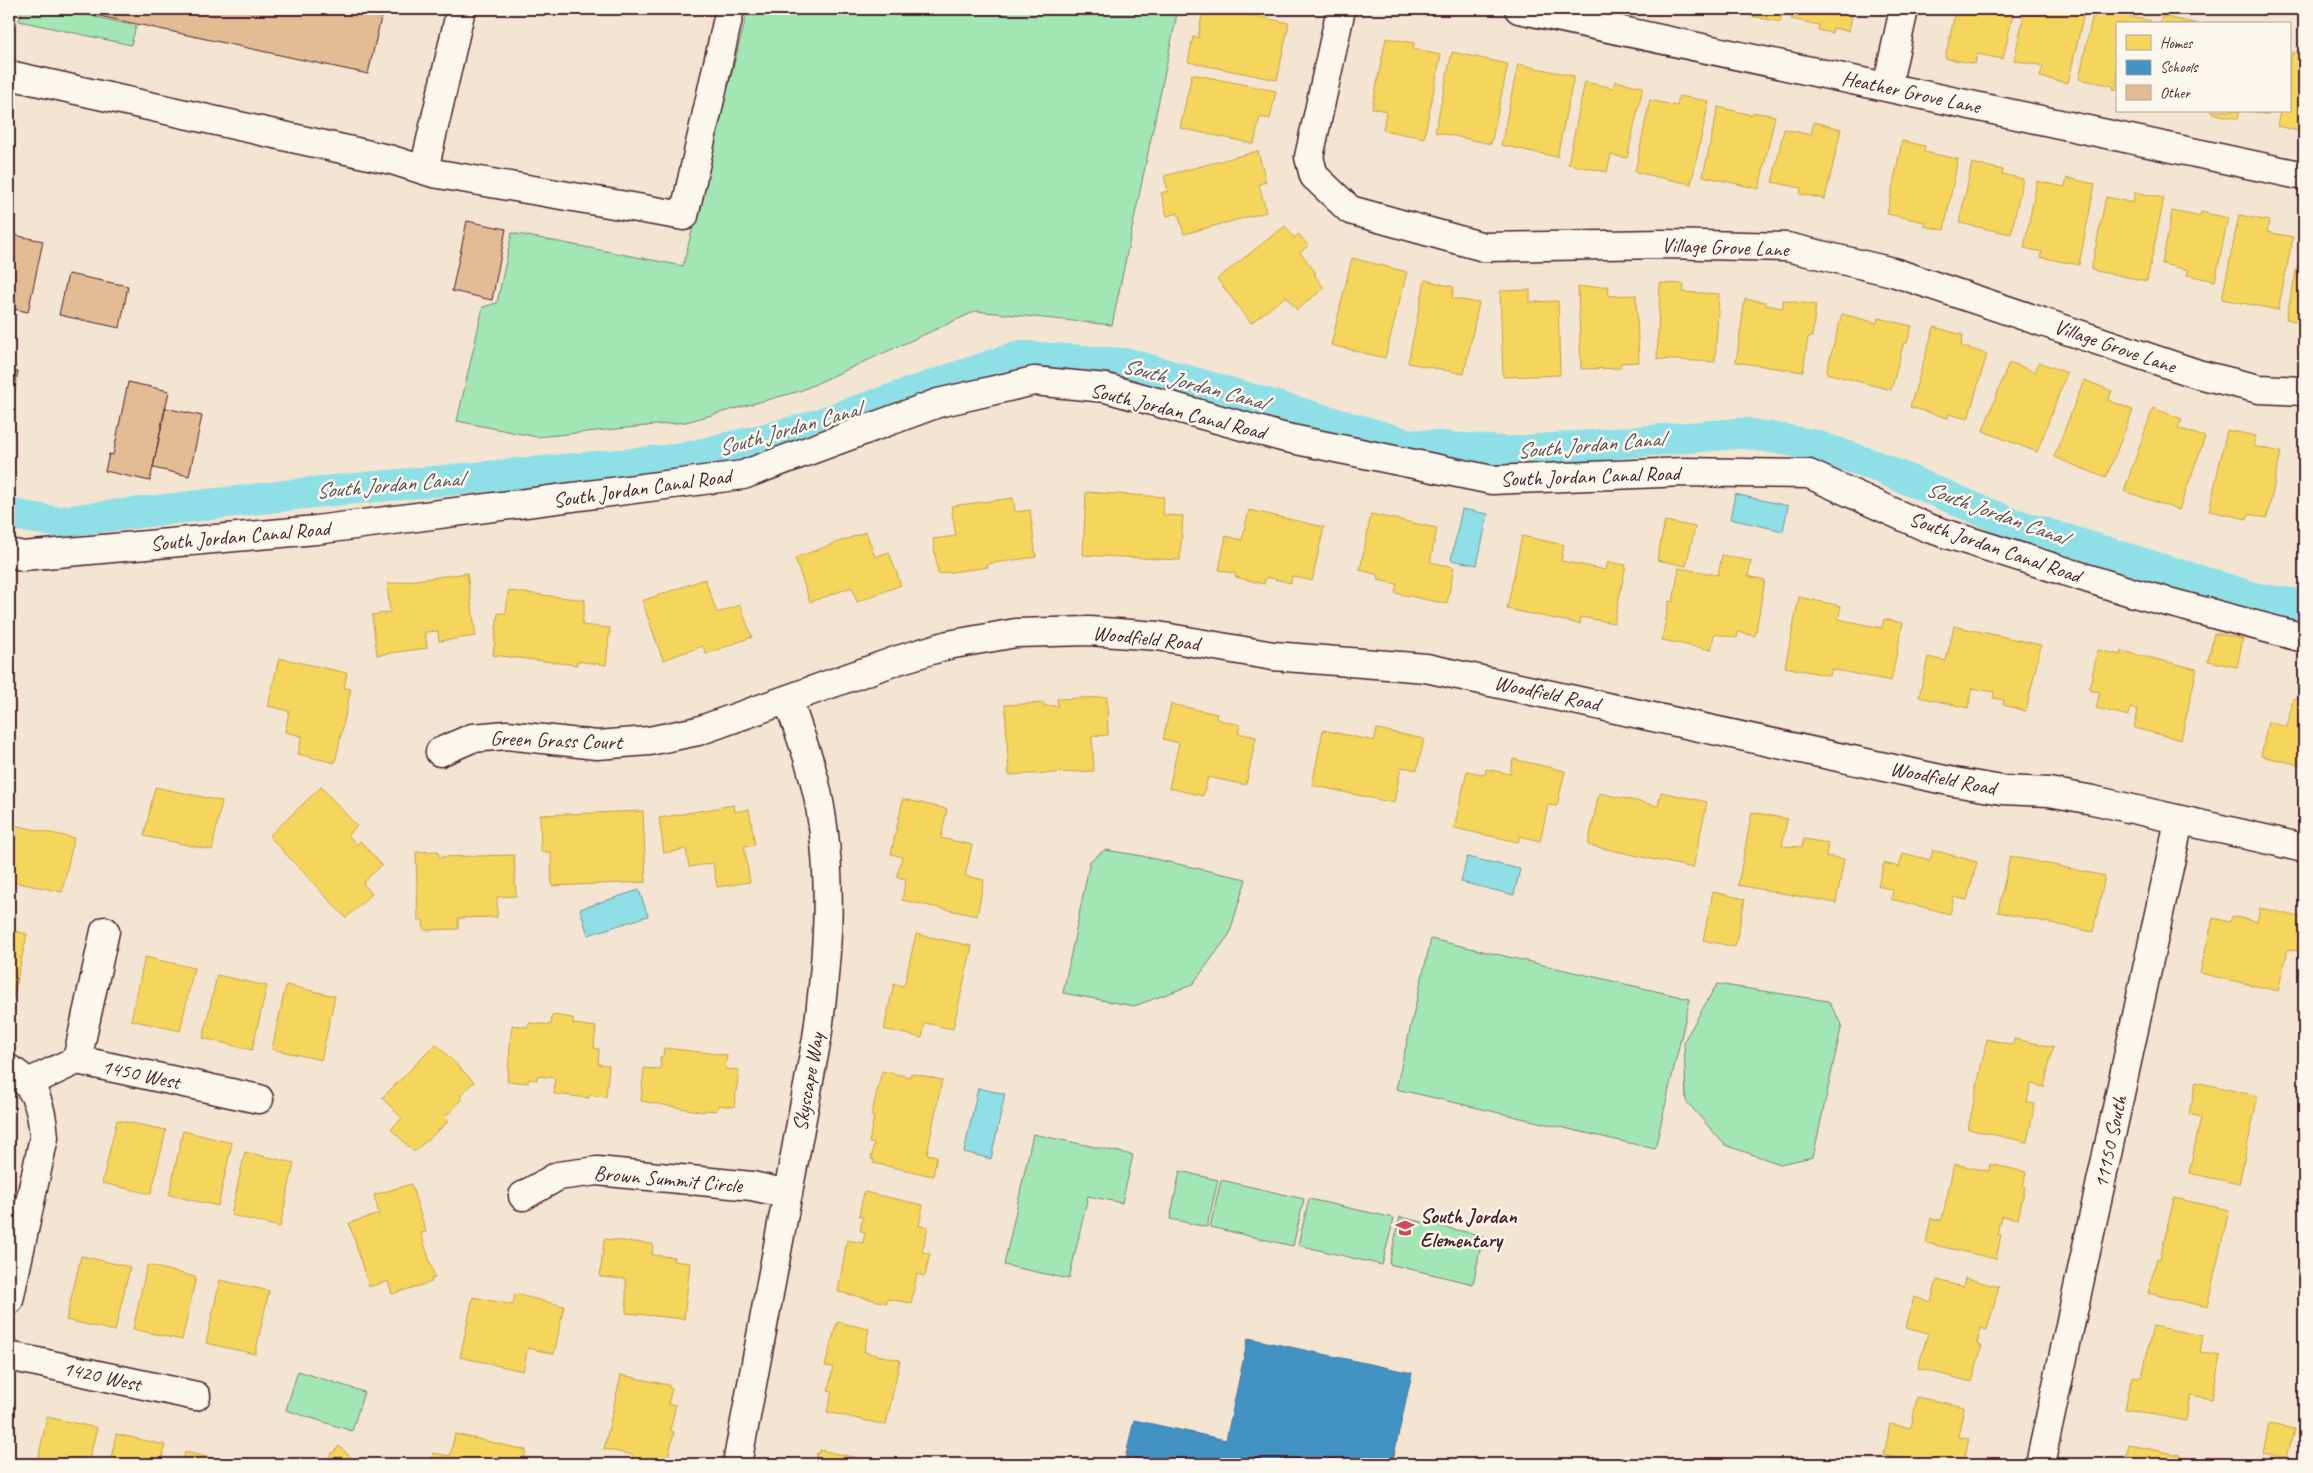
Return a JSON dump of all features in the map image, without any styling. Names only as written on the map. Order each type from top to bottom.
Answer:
[{"type":"street","points":[[424,170],[461,9]]},
{"type":"street","points":[[9,75],[392,160],[424,170],[684,216],[730,9]]},
{"type":"street","name":"Village Grove Lane","points":[[1342,9],[1310,157],[1314,176],[1350,210],[1484,247],[1663,244],[1787,248],[1893,272],[2198,374],[2259,389],[2304,391]]},
{"type":"street","name":"Heather Grove Lane","points":[[1518,9],[2304,176]]},
{"type":"street","points":[[1887,87],[1904,9]]},
{"type":"street","name":"South Jordan Canal Road","points":[[9,553],[23,556],[316,530],[743,475],[938,403],[1034,381],[1106,388],[1282,437],[1492,480],[1684,472],[1809,474],[1928,528],[2134,593],[2304,638]]},
{"type":"street","name":"Woodfield Road","points":[[788,699],[898,660],[967,641],[1016,633],[1080,631],[1158,636],[1273,656],[1426,668],[1954,782],[2002,790],[2049,792],[2093,800],[2304,848]]},
{"type":"street","name":"Green Grass Court","points":[[440,752],[472,738],[507,734],[597,745],[649,741],[698,730],[788,699]]},
{"type":"street","name":"Skyscape Way","points":[[737,1464],[817,1038],[825,973],[828,889],[822,827],[810,765],[788,699]]},
{"type":"street","name":"11150 South","points":[[2040,1464],[2179,821]]},
{"type":"street","points":[[77,1060],[105,931]]},
{"type":"street","name":"1450 West","points":[[18,1076],[77,1060],[259,1099]]},
{"type":"street","points":[[9,1300],[44,1137],[42,1112],[18,1076]]},
{"type":"street","name":"Brown Summit Circle","points":[[522,1196],[558,1176],[597,1171],[752,1186],[788,1194]]},
{"type":"street","name":"1420 West","points":[[9,1356],[196,1396]]},
{"type":"green space","points":[[22,9],[60,9],[136,26],[131,45],[19,21]]},
{"type":"green space","points":[[748,9],[1178,9],[1112,325],[976,311],[800,391],[686,422],[537,437],[457,421],[483,307],[497,303],[512,233],[683,266]]},
{"type":"green space","points":[[1105,850],[1137,855],[1246,879],[1229,935],[1192,985],[1134,1006],[1063,993],[1090,861]]},
{"type":"green space","points":[[1431,939],[1690,999],[1655,1149],[1396,1089]]},
{"type":"green space","points":[[1717,984],[1828,1001],[1842,1024],[1813,1157],[1780,1164],[1725,1145],[1686,1101],[1684,1041]]},
{"type":"green space","points":[[1033,1134],[1133,1155],[1122,1203],[1088,1196],[1069,1279],[1004,1265]]},
{"type":"green space","points":[[1180,1171],[1218,1180],[1207,1227],[1170,1219]]},
{"type":"green space","points":[[1221,1180],[1304,1199],[1293,1246],[1210,1227]]},
{"type":"green space","points":[[1309,1199],[1394,1218],[1382,1265],[1298,1245]]},
{"type":"green space","points":[[1400,1217],[1483,1236],[1473,1284],[1389,1264]]},
{"type":"green space","points":[[298,1371],[364,1392],[352,1431],[286,1410]]},
{"type":"water","points":[[1735,494],[1788,506],[1783,531],[1730,519]]},
{"type":"water","points":[[1462,509],[1488,514],[1477,565],[1451,560]]},
{"type":"water","points":[[1467,857],[1520,869],[1514,895],[1461,882]]},
{"type":"water","points":[[639,890],[648,916],[588,935],[580,909]]},
{"type":"water","points":[[978,1088],[1005,1094],[991,1159],[964,1152]]},
{"type":"building: Homes","points":[[1203,9],[1219,9],[1289,23],[1277,80],[1188,62],[1193,37],[1198,38]]},
{"type":"building: Homes","points":[[1743,9],[1783,9],[1780,22],[1751,16],[1752,11]]},
{"type":"building: Homes","points":[[1793,9],[1853,9],[1849,31],[1833,28],[1832,33],[1818,30],[1819,25],[1791,19]]},
{"type":"building: Homes","points":[[1956,9],[2014,9],[2003,59],[1977,54],[1975,64],[1945,58]]},
{"type":"building: Homes","points":[[2025,9],[2085,9],[2068,83],[2040,77],[2043,66],[2014,60]]},
{"type":"building: Homes","points":[[2094,9],[2151,21],[2116,22],[2116,90],[2113,89],[2114,86],[2079,79]]},
{"type":"building: Homes","points":[[2162,16],[2189,22],[2160,22]]},
{"type":"building: Homes","points":[[1386,38],[1414,43],[1413,49],[1441,55],[1424,138],[1383,130],[1386,111],[1372,108]]},
{"type":"building: Homes","points":[[1452,52],[1508,64],[1491,144],[1435,132]]},
{"type":"building: Homes","points":[[2292,52],[2304,55],[2304,128],[2299,127],[2298,131],[2277,126],[2280,112],[2290,112],[2290,61]]},
{"type":"building: Homes","points":[[1518,64],[1574,76],[1557,157],[1501,145]]},
{"type":"building: Homes","points":[[1192,74],[1276,91],[1270,119],[1260,117],[1254,144],[1180,128]]},
{"type":"building: Homes","points":[[1615,81],[1643,87],[1627,158],[1611,155],[1607,172],[1568,164],[1585,82],[1613,88]]},
{"type":"building: Homes","points":[[1679,96],[1709,101],[1691,184],[1635,172],[1650,100],[1677,106]]},
{"type":"building: Homes","points":[[1718,107],[1752,115],[1753,112],[1775,116],[1759,189],[1703,176]]},
{"type":"building: Homes","points":[[2211,112],[2240,112],[2238,119]]},
{"type":"building: Homes","points":[[2256,112],[2269,112],[2268,115]]},
{"type":"building: Homes","points":[[1814,122],[1841,129],[1825,199],[1800,194],[1801,188],[1772,182],[1784,129],[1811,135]]},
{"type":"building: Homes","points":[[1902,141],[1925,146],[1924,152],[1958,159],[1944,230],[1924,226],[1925,222],[1887,214]]},
{"type":"building: Homes","points":[[1258,151],[1266,182],[1259,184],[1266,212],[1184,234],[1178,213],[1167,216],[1161,193],[1168,191],[1164,176]]},
{"type":"building: Homes","points":[[1972,163],[2003,170],[2002,174],[2023,179],[2011,234],[1959,223]]},
{"type":"building: Homes","points":[[2067,178],[2095,184],[2079,265],[2040,257],[2042,252],[2024,248],[2037,181],[2065,187]]},
{"type":"building: Homes","points":[[2135,192],[2164,198],[2147,281],[2091,270],[2106,197],[2133,203]]},
{"type":"building: Homes","points":[[2172,211],[2200,217],[2201,212],[2228,218],[2215,281],[2187,275],[2189,270],[2162,264]]},
{"type":"building: Homes","points":[[2239,215],[2269,221],[2267,232],[2293,237],[2278,310],[2222,299]]},
{"type":"building: Homes","points":[[1285,226],[1294,238],[1299,234],[1308,246],[1300,252],[1316,273],[1314,274],[1324,288],[1297,310],[1286,296],[1251,323],[1217,279]]},
{"type":"building: Homes","points":[[2304,235],[2304,323],[2286,319]]},
{"type":"building: Homes","points":[[1352,258],[1407,272],[1385,358],[1331,345]]},
{"type":"building: Homes","points":[[1425,280],[1454,287],[1452,298],[1479,303],[1464,374],[1408,363]]},
{"type":"building: Homes","points":[[1660,283],[1684,284],[1683,292],[1719,294],[1715,362],[1657,359]]},
{"type":"building: Homes","points":[[1608,286],[1609,296],[1636,295],[1639,362],[1620,363],[1620,368],[1581,369],[1578,287]]},
{"type":"building: Homes","points":[[1530,290],[1530,302],[1558,301],[1560,375],[1503,377],[1500,291]]},
{"type":"building: Homes","points":[[1745,299],[1766,302],[1765,305],[1783,308],[1783,300],[1816,305],[1812,337],[1808,337],[1803,372],[1736,362]]},
{"type":"building: Homes","points":[[1842,314],[1877,323],[1878,318],[1912,326],[1907,343],[1904,342],[1891,390],[1826,373]]},
{"type":"building: Homes","points":[[1934,327],[1963,335],[1961,346],[1987,354],[1968,419],[1949,414],[1948,418],[1910,407]]},
{"type":"building: Homes","points":[[2009,362],[2035,372],[2039,362],[2067,373],[2037,452],[1983,431]]},
{"type":"building: Homes","points":[[2084,380],[2112,391],[2108,400],[2133,410],[2106,478],[2054,457]]},
{"type":"building: Homes","points":[[2153,408],[2182,419],[2178,428],[2205,437],[2179,510],[2124,491]]},
{"type":"building: Homes","points":[[2227,430],[2256,436],[2253,446],[2281,452],[2267,518],[2249,514],[2247,519],[2209,511]]},
{"type":"building: Homes","points":[[2300,449],[2304,449],[2304,516],[2297,516]]},
{"type":"building: Homes","points":[[1086,492],[1164,497],[1163,515],[1183,516],[1180,560],[1083,555]]},
{"type":"building: Homes","points":[[1013,498],[1015,512],[1030,510],[1036,557],[987,564],[988,567],[938,574],[933,539],[956,536],[951,506]]},
{"type":"building: Homes","points":[[1249,510],[1324,527],[1312,581],[1292,576],[1291,583],[1266,577],[1264,584],[1235,577],[1236,574],[1219,570],[1226,536],[1242,540]]},
{"type":"building: Homes","points":[[1371,514],[1437,528],[1430,562],[1454,567],[1447,604],[1395,593],[1397,584],[1378,580],[1379,575],[1360,570]]},
{"type":"building: Homes","points":[[1665,521],[1695,527],[1686,566],[1657,560]]},
{"type":"building: Homes","points":[[866,532],[875,557],[889,552],[901,585],[857,602],[852,587],[810,602],[795,558]]},
{"type":"building: Homes","points":[[1522,536],[1564,545],[1561,561],[1606,570],[1608,562],[1626,565],[1614,623],[1581,617],[1580,624],[1507,609]]},
{"type":"building: Homes","points":[[1722,555],[1751,561],[1748,576],[1765,580],[1755,636],[1738,632],[1737,638],[1714,634],[1711,650],[1662,640],[1669,601],[1673,602],[1679,568],[1718,575]]},
{"type":"building: Homes","points":[[467,573],[476,636],[439,641],[438,631],[425,632],[427,648],[377,655],[372,615],[390,612],[387,584]]},
{"type":"building: Homes","points":[[705,579],[717,613],[740,605],[752,637],[706,654],[703,646],[663,660],[642,601]]},
{"type":"building: Homes","points":[[508,591],[585,600],[582,625],[610,628],[606,665],[577,661],[577,665],[493,655],[498,613],[506,613]]},
{"type":"building: Homes","points":[[1799,597],[1841,606],[1838,619],[1882,628],[1884,619],[1903,623],[1891,681],[1831,669],[1830,676],[1785,667]]},
{"type":"building: Homes","points":[[1954,626],[2041,645],[2026,711],[2003,705],[2004,700],[1993,698],[1994,692],[1972,688],[1968,708],[1919,697],[1928,657],[1946,661]]},
{"type":"building: Homes","points":[[2214,633],[2243,639],[2237,667],[2208,661]]},
{"type":"building: Homes","points":[[2098,650],[2121,655],[2122,651],[2197,669],[2181,740],[2134,728],[2138,710],[2130,708],[2129,716],[2096,708],[2100,692],[2089,690]]},
{"type":"building: Homes","points":[[279,658],[347,673],[344,688],[351,689],[335,763],[298,754],[302,736],[285,732],[289,711],[268,706]]},
{"type":"building: Homes","points":[[1107,697],[1108,735],[1092,736],[1094,771],[1009,775],[1005,705],[1044,703],[1044,706],[1058,706],[1057,699]]},
{"type":"building: Homes","points":[[2293,698],[2304,701],[2304,766],[2261,756],[2268,722],[2287,727]]},
{"type":"building: Homes","points":[[1171,704],[1217,714],[1216,719],[1240,725],[1238,733],[1256,737],[1246,785],[1208,777],[1203,796],[1169,788],[1179,743],[1163,739]]},
{"type":"building: Homes","points":[[1377,729],[1424,739],[1417,770],[1401,767],[1394,803],[1312,785],[1323,730],[1374,741]]},
{"type":"building: Homes","points":[[1513,759],[1565,771],[1557,806],[1548,805],[1540,841],[1520,836],[1518,842],[1454,828],[1467,771],[1485,775],[1486,769],[1510,774]]},
{"type":"building: Homes","points":[[155,787],[222,801],[212,850],[144,836]]},
{"type":"building: Homes","points":[[321,787],[357,826],[348,835],[357,845],[360,841],[382,865],[363,883],[372,894],[346,918],[269,836]]},
{"type":"building: Homes","points":[[1661,792],[1707,802],[1693,868],[1588,845],[1599,793],[1658,806]]},
{"type":"building: Homes","points":[[903,799],[947,809],[941,838],[972,845],[965,876],[984,880],[977,916],[902,900],[906,879],[897,877],[902,857],[891,854]]},
{"type":"building: Homes","points":[[734,805],[735,812],[749,809],[755,845],[744,846],[750,882],[717,887],[713,863],[689,867],[686,849],[664,853],[659,818]]},
{"type":"building: Homes","points":[[643,811],[646,882],[552,886],[551,852],[541,852],[540,815]]},
{"type":"building: Homes","points":[[1752,812],[1787,819],[1782,846],[1802,847],[1804,839],[1828,843],[1826,856],[1844,859],[1836,903],[1738,885]]},
{"type":"building: Homes","points":[[9,824],[74,838],[62,892],[9,881]]},
{"type":"building: Homes","points":[[1933,850],[1977,862],[1967,900],[1954,897],[1950,914],[1891,899],[1893,890],[1878,886],[1884,863],[1899,867],[1903,853],[1930,860]]},
{"type":"building: Homes","points":[[438,851],[439,857],[514,855],[516,896],[497,897],[497,917],[458,918],[458,929],[424,930],[423,920],[418,920],[416,852]]},
{"type":"building: Homes","points":[[2010,856],[2105,876],[2093,932],[1998,912]]},
{"type":"building: Homes","points":[[1713,892],[1745,899],[1735,947],[1703,940]]},
{"type":"building: Homes","points":[[2260,908],[2304,918],[2297,951],[2288,949],[2278,991],[2200,973],[2213,918],[2230,922],[2232,916],[2257,922]]},
{"type":"building: Homes","points":[[9,930],[27,934],[13,998],[9,997]]},
{"type":"building: Homes","points":[[916,934],[972,946],[953,1029],[925,1023],[922,1038],[884,1029],[894,984],[904,986]]},
{"type":"building: Homes","points":[[145,957],[194,968],[180,1031],[131,1020]]},
{"type":"building: Homes","points":[[217,975],[267,986],[252,1050],[203,1038]]},
{"type":"building: Homes","points":[[286,985],[335,996],[321,1060],[272,1049]]},
{"type":"building: Homes","points":[[552,1015],[573,1018],[573,1024],[596,1027],[594,1048],[599,1049],[598,1064],[609,1065],[606,1097],[589,1095],[589,1098],[554,1094],[555,1078],[537,1076],[537,1080],[529,1079],[528,1083],[507,1081],[512,1025],[528,1027],[529,1023],[551,1025]]},
{"type":"building: Homes","points":[[1987,1039],[2013,1045],[2014,1039],[2053,1047],[2044,1087],[2031,1084],[2027,1102],[2035,1104],[2027,1142],[1968,1129]]},
{"type":"building: Homes","points":[[436,1044],[474,1082],[460,1095],[463,1098],[445,1117],[449,1121],[414,1152],[391,1129],[402,1118],[382,1098]]},
{"type":"building: Homes","points":[[664,1048],[727,1055],[725,1069],[739,1070],[734,1107],[718,1105],[717,1111],[705,1110],[704,1112],[641,1101],[644,1068],[661,1069],[660,1057],[663,1057]]},
{"type":"building: Homes","points":[[882,1071],[910,1077],[911,1073],[942,1080],[927,1154],[937,1156],[933,1176],[873,1163],[874,1159],[871,1159],[874,1144],[869,1143],[874,1117],[871,1116]]},
{"type":"building: Homes","points":[[2196,1082],[2258,1096],[2239,1184],[2189,1173],[2201,1117],[2189,1114]]},
{"type":"building: Homes","points":[[117,1120],[166,1130],[151,1194],[102,1183]]},
{"type":"building: Homes","points":[[183,1131],[232,1143],[218,1206],[169,1195]]},
{"type":"building: Homes","points":[[245,1152],[294,1163],[280,1227],[231,1215]]},
{"type":"building: Homes","points":[[1954,1164],[1989,1171],[1990,1164],[2026,1172],[2023,1186],[2025,1187],[2018,1219],[2001,1216],[1997,1234],[2001,1235],[1996,1259],[1926,1243],[1931,1218],[1942,1220]]},
{"type":"building: Homes","points":[[411,1184],[426,1232],[421,1233],[435,1278],[431,1279],[432,1282],[392,1294],[388,1281],[369,1287],[349,1223],[379,1214],[374,1195]]},
{"type":"building: Homes","points":[[864,1192],[923,1205],[919,1226],[928,1227],[922,1252],[930,1254],[925,1276],[917,1274],[911,1303],[888,1299],[887,1303],[838,1292],[847,1240],[863,1243],[865,1232],[860,1231],[863,1217],[859,1216]]},
{"type":"building: Homes","points":[[2174,1198],[2229,1210],[2207,1307],[2148,1293],[2157,1258],[2160,1259]]},
{"type":"building: Homes","points":[[604,1239],[653,1244],[652,1255],[674,1257],[673,1261],[690,1263],[684,1319],[626,1313],[626,1279],[600,1277]]},
{"type":"building: Homes","points":[[81,1256],[130,1267],[115,1331],[66,1320]]},
{"type":"building: Homes","points":[[147,1265],[196,1277],[182,1340],[133,1329]]},
{"type":"building: Homes","points":[[1965,1278],[1999,1287],[1987,1330],[1981,1328],[1977,1344],[1982,1346],[1972,1382],[1918,1368],[1928,1333],[1906,1327],[1914,1297],[1931,1302],[1937,1280],[1963,1287]]},
{"type":"building: Homes","points":[[220,1280],[269,1291],[255,1354],[206,1343]]},
{"type":"building: Homes","points":[[515,1294],[564,1306],[554,1354],[528,1348],[523,1371],[460,1357],[473,1297],[513,1305]]},
{"type":"building: Homes","points":[[837,1322],[869,1329],[864,1352],[900,1360],[886,1425],[827,1412],[832,1392],[828,1391],[833,1367],[825,1366]]},
{"type":"building: Homes","points":[[2153,1326],[2203,1336],[2200,1352],[2220,1356],[2212,1399],[2191,1395],[2186,1421],[2125,1409],[2132,1376],[2142,1377]]},
{"type":"building: Homes","points":[[621,1375],[669,1385],[669,1388],[672,1389],[668,1404],[676,1405],[670,1430],[674,1432],[665,1464],[631,1464],[633,1455],[604,1449]]},
{"type":"building: Homes","points":[[1917,1397],[1964,1407],[1958,1437],[1969,1439],[1963,1464],[1921,1464],[1884,1455],[1890,1424],[1911,1428]]},
{"type":"building: Homes","points":[[47,1417],[97,1428],[88,1464],[37,1464]]},
{"type":"building: Homes","points":[[2269,1424],[2294,1429],[2287,1458],[2263,1453]]},
{"type":"building: Homes","points":[[116,1434],[165,1445],[161,1464],[110,1464]]},
{"type":"building: Homes","points":[[455,1434],[526,1450],[523,1464],[431,1464],[433,1453],[450,1456]]},
{"type":"building: Homes","points":[[2129,1445],[2180,1455],[2178,1464],[2125,1464]]},
{"type":"building: Homes","points":[[339,1446],[358,1464],[322,1464]]},
{"type":"building: Homes","points":[[820,1450],[862,1459],[861,1464],[814,1464],[817,1453]]},
{"type":"building: Homes","points":[[185,1452],[234,1463],[182,1464]]},
{"type":"building: Schools","points":[[1248,1338],[1412,1373],[1392,1464],[1124,1464],[1134,1420],[1226,1440]]},
{"type":"building: Other","points":[[67,9],[383,9],[368,74]]},
{"type":"building: Other","points":[[467,221],[506,229],[492,300],[452,291]]},
{"type":"building: Other","points":[[9,234],[43,241],[28,312],[9,308]]},
{"type":"building: Other","points":[[68,274],[128,286],[120,328],[59,315]]},
{"type":"building: Other","points":[[9,370],[18,372],[9,415]]},
{"type":"building: Other","points":[[128,382],[169,391],[150,481],[105,471],[109,454],[113,455]]},
{"type":"building: Other","points":[[165,408],[202,416],[189,476],[153,468]]},
{"type":"waterway","name":"South Jordan Canal","points":[[9,514],[57,522],[317,492],[680,459],[801,430],[1019,356],[1130,364],[1407,444],[1509,452],[1744,433],[1814,445],[1873,465],[2006,521],[2259,599],[2304,605]]},
{"type":"place","name":"South Jordan Elementary","points":[[1405,1228]]}]
